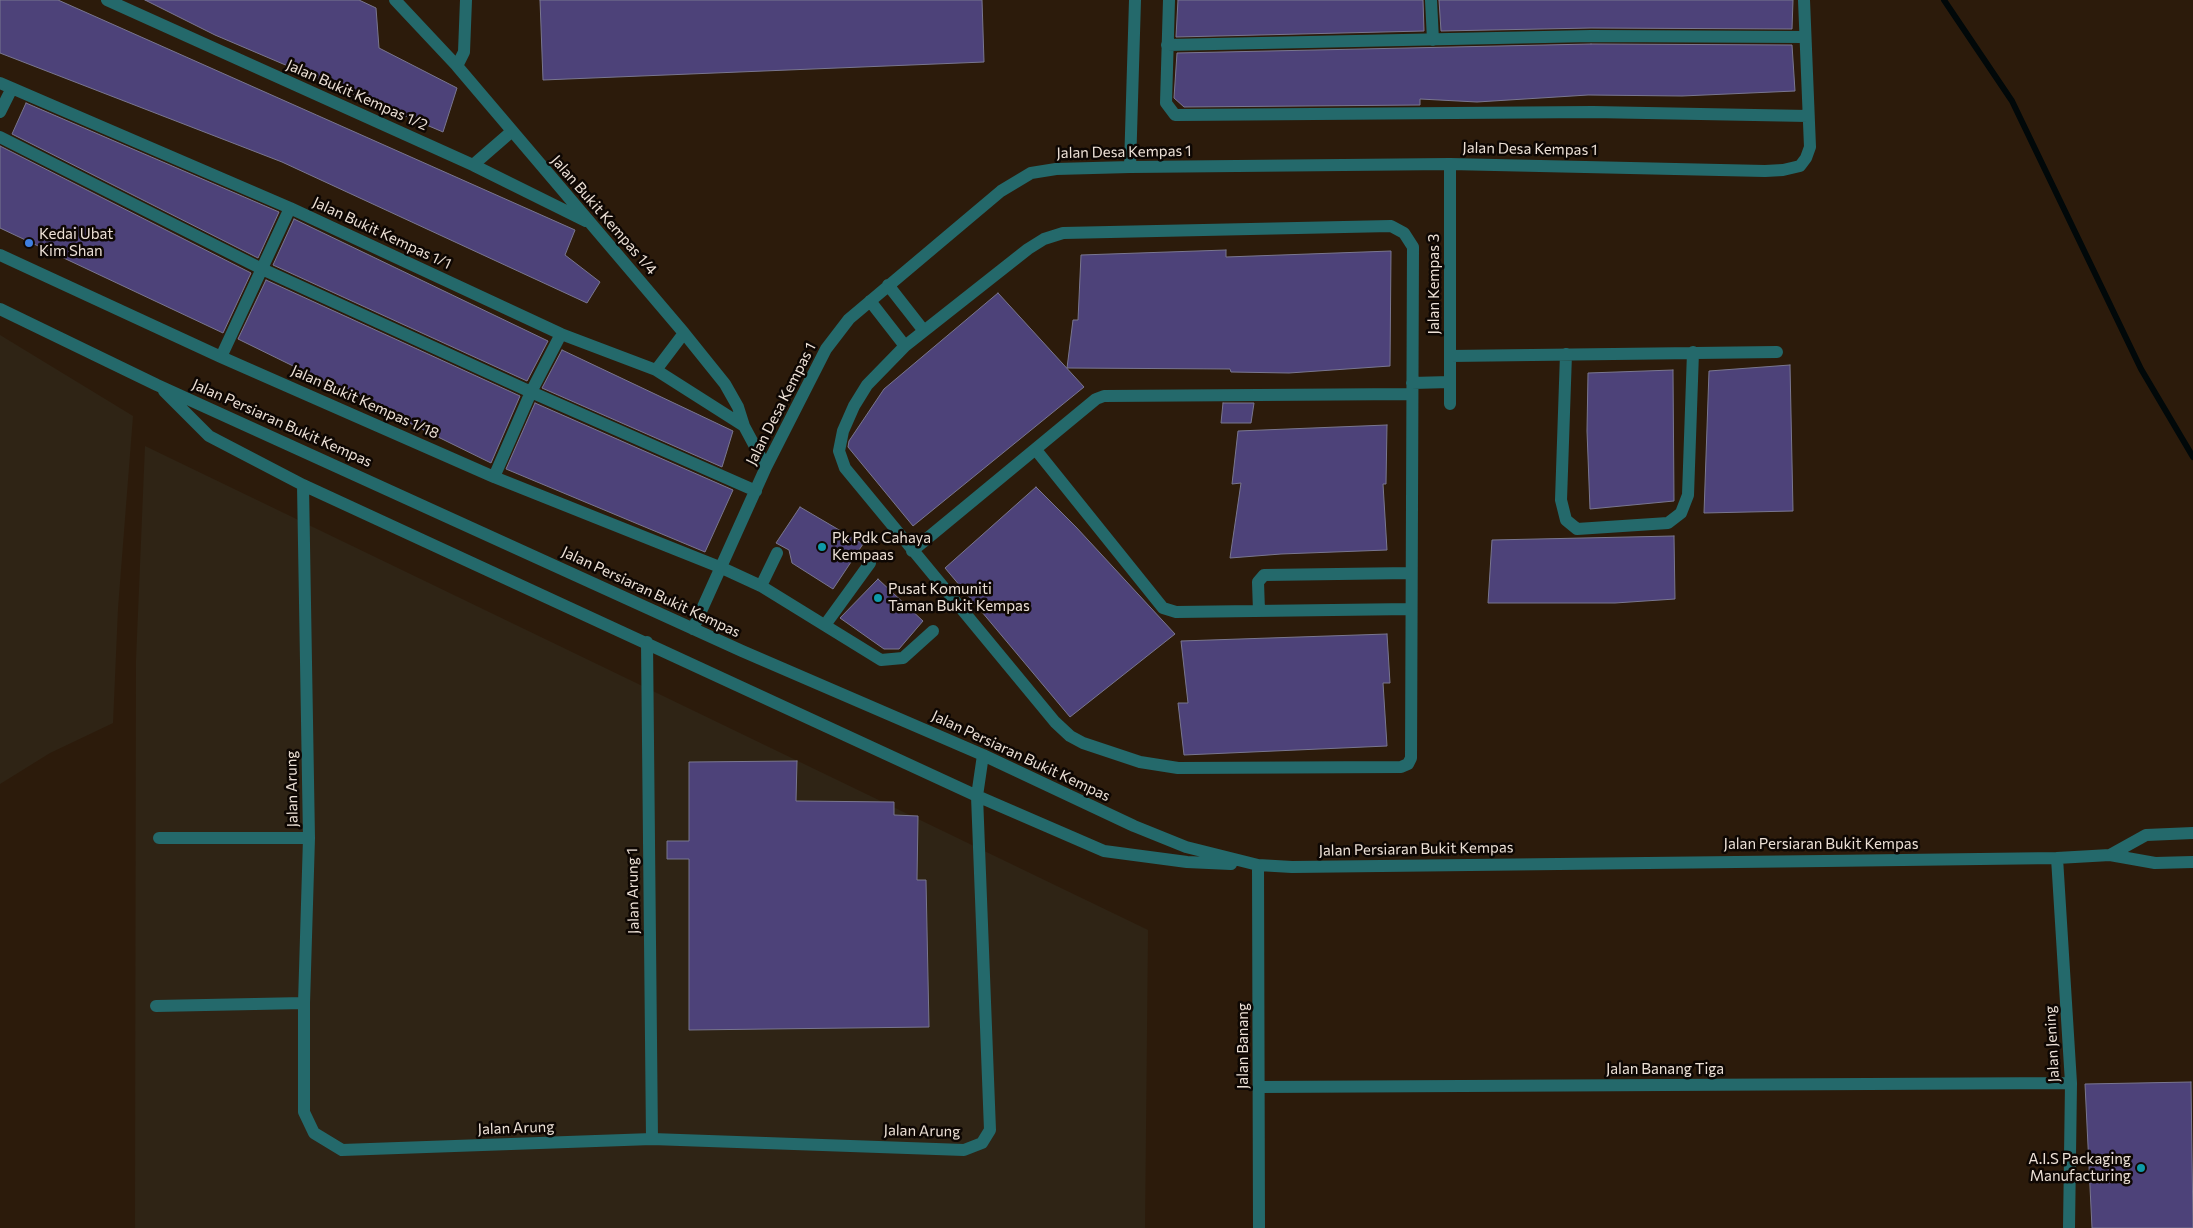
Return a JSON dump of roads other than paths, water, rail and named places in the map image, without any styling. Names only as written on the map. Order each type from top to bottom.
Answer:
[{"type":"street","name":"Jalan Bukit Kempas 1/2","points":[[107,0],[473,165],[592,224]]},
{"type":"street","name":"Jalan Bukit Kempas 1/4","points":[[395,0],[457,66],[511,132],[684,333],[724,384],[738,407],[744,426],[766,467]]},
{"type":"street","points":[[457,66],[464,52],[466,0]]},
{"type":"street","points":[[1130,167],[1135,0]]},
{"type":"street","points":[[1169,0],[1166,103],[1175,115],[1593,112],[1808,116],[1804,0]]},
{"type":"street","points":[[1431,0],[1433,40]]},
{"type":"street","points":[[1167,45],[1591,36],[1805,37]]},
{"type":"street","points":[[0,112],[6,86]]},
{"type":"street","name":"Jalan Bukit Kempas 1/1","points":[[6,86],[290,208],[561,334],[656,370],[744,426]]},
{"type":"street","name":"Jalan Desa Kempas 1","points":[[693,629],[766,467],[826,348],[849,319],[888,285],[1001,191],[1031,173],[1056,169],[1130,167],[1450,164],[1765,171],[1800,166],[1806,158],[1810,147],[1808,116]]},
{"type":"street","points":[[473,165],[511,132]]},
{"type":"street","points":[[0,137],[262,269],[531,392],[756,491]]},
{"type":"street","name":"Jalan Kempas 3","points":[[1450,164],[1450,404]]},
{"type":"street","points":[[221,357],[290,208]]},
{"type":"street","points":[[1391,226],[1404,233],[1413,247],[1411,758],[1408,764],[1401,767],[1178,768],[1140,762],[1083,743],[1070,736],[1055,722],[845,468],[839,451],[843,431],[854,406],[867,385],[905,346],[924,331],[1028,249],[1044,239],[1063,233],[1391,226]]},
{"type":"street","name":"Jalan Bukit Kempas 1/18","points":[[0,255],[221,357],[494,477],[722,568],[761,586],[881,660],[903,658],[934,631]]},
{"type":"street","points":[[888,285],[924,331]]},
{"type":"street","points":[[870,301],[905,346]]},
{"type":"street","name":"Jalan Persiaran Bukit Kempas","points":[[0,309],[157,384],[693,629],[983,755],[1134,826],[1177,843],[1258,865],[1292,867],[2057,858],[2110,855],[2155,863],[2193,862]]},
{"type":"street","points":[[656,370],[684,333]]},
{"type":"street","points":[[494,477],[531,392],[561,334]]},
{"type":"street","points":[[1566,354],[1562,500],[1566,520],[1577,528],[1668,523],[1682,513],[1688,495],[1693,352]]},
{"type":"street","points":[[1450,356],[1777,352]]},
{"type":"street","points":[[912,550],[1096,399],[1104,396],[1412,388],[1450,382]]},
{"type":"street","points":[[157,384],[209,436],[303,486],[647,642],[977,796],[1104,851],[1187,862],[1258,865]]},
{"type":"street","points":[[1036,450],[1164,608],[1176,612],[1411,609]]},
{"type":"street","name":"Jalan Arung","points":[[303,486],[309,838],[304,1003],[304,1112],[314,1133],[342,1150],[652,1139],[964,1150],[982,1143],[990,1130],[977,796],[983,755]]},
{"type":"street","points":[[761,586],[777,553]]},
{"type":"street","points":[[825,625],[870,563]]},
{"type":"street","points":[[1259,611],[1258,582],[1264,575],[1411,572]]},
{"type":"street","name":"Jalan Arung 1","points":[[647,642],[652,1139]]},
{"type":"street","name":"Jalan Persiaran Bukit Kempas","points":[[2110,855],[2146,835],[2193,833]]},
{"type":"street","points":[[159,838],[309,838]]},
{"type":"street","name":"Jalan Jening","points":[[2057,858],[2071,1083],[2069,1228]]},
{"type":"street","name":"Jalan Banang","points":[[1258,865],[1259,1228]]},
{"type":"street","points":[[156,1006],[304,1003]]},
{"type":"street","name":"Jalan Banang Tiga","points":[[1259,1087],[2071,1083]]},
{"type":"waterway","points":[[1944,0],[2012,101],[2141,369],[2193,457]]},
{"type":"place","name":"Kedai Ubat Kim Shan","points":[[29,243]]},
{"type":"place","name":"Pk Pdk Cahaya Kempaas","points":[[822,547]]},
{"type":"place","name":"Pusat Komuniti Taman Bukit Kempas","points":[[878,598]]},
{"type":"place","name":"A.I.S Packaging Manufacturing","points":[[2141,1168]]}]
